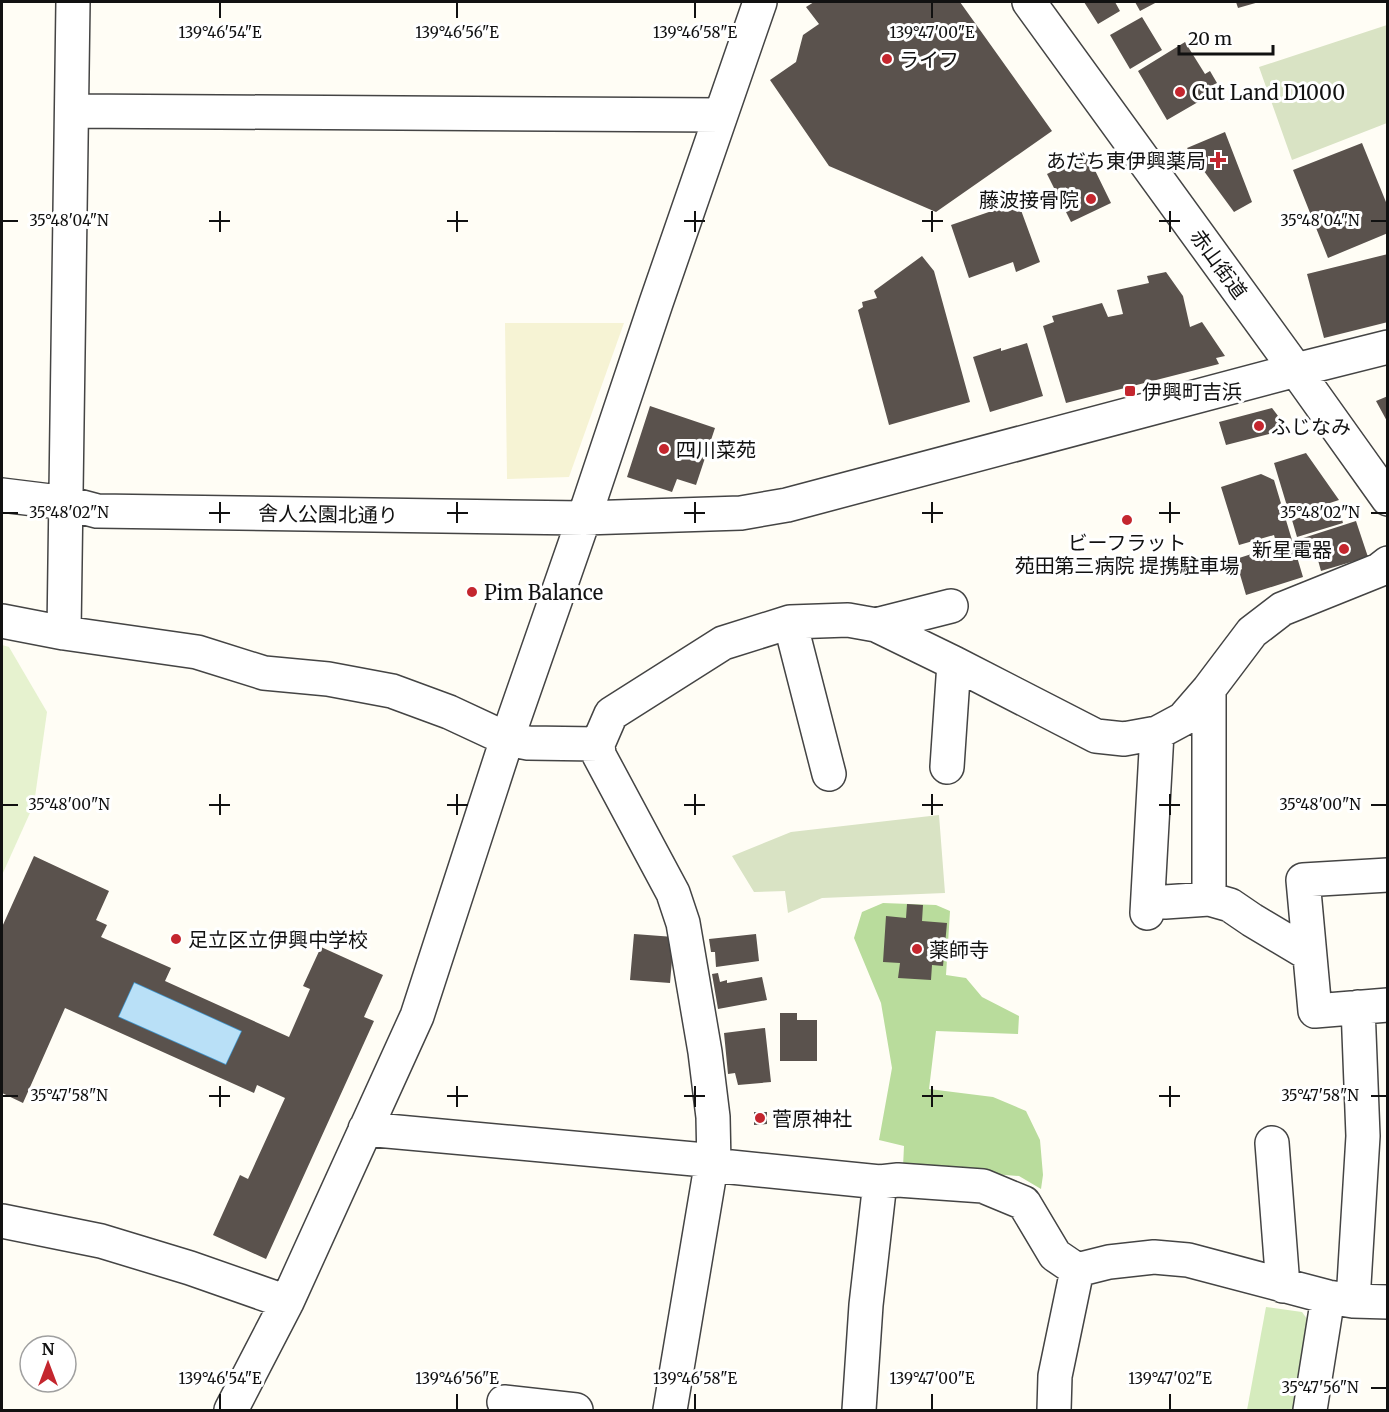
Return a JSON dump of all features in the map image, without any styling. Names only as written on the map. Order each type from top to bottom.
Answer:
[{"type":"street","points":[[64,633],[73,2]]},
{"type":"street","points":[[231,1410],[287,1302],[417,1016],[507,739],[760,2]]},
{"type":"street","name":"赤山街道","points":[[1029,2],[1388,498]]},
{"type":"street","points":[[72,111],[721,115]]},
{"type":"street","name":"舎人公園北通り","points":[[2,495],[67,503],[97,511],[584,518],[741,513],[787,505],[1388,347]]},
{"type":"street","points":[[670,1410],[709,1178],[714,1165],[713,1117],[705,1052],[683,923],[673,893],[599,755],[598,744],[611,714],[723,643],[790,622],[848,620],[876,625],[1096,736],[1124,739],[1157,733],[1183,719],[1252,632],[1282,609],[1379,570],[1388,563]]},
{"type":"street","points":[[876,625],[951,606]]},
{"type":"street","points":[[2,621],[64,633],[197,652],[264,673],[328,678],[392,691],[449,712],[507,739],[528,742],[598,744]]},
{"type":"street","points":[[790,622],[829,774]]},
{"type":"street","points":[[947,767],[954,663]]},
{"type":"street","points":[[1209,689],[1209,899]]},
{"type":"street","points":[[1157,733],[1156,908],[1209,899],[1230,905],[1309,954]]},
{"type":"street","points":[[1310,1410],[1340,1299],[1363,1136],[1373,1006],[1315,1011],[1303,880],[1388,875]]},
{"type":"street","points":[[365,1129],[705,1160],[714,1165],[880,1182],[898,1180],[983,1186],[1024,1203],[1055,1255],[1077,1270],[1109,1262],[1154,1257],[1188,1260],[1340,1299],[1388,1302]]},
{"type":"street","points":[[1272,1143],[1283,1286]]},
{"type":"street","points":[[859,1410],[866,1305],[880,1182]]},
{"type":"street","points":[[2,1221],[101,1241],[190,1268],[287,1302]]},
{"type":"street","points":[[1054,1410],[1055,1376],[1077,1270]]},
{"type":"street","points":[[504,1402],[576,1410]]},
{"type":"shaded area","points":[[505,323],[624,323],[569,477],[507,479]]},
{"type":"green space","points":[[1387,25],[1387,123],[1292,160],[1259,67]]},
{"type":"green space","points":[[2,645],[9,647],[47,712],[34,804],[2,875]]},
{"type":"green space","points":[[939,815],[945,893],[822,898],[788,913],[785,891],[754,892],[732,856],[791,832]]},
{"type":"green space","points":[[883,903],[936,905],[950,911],[946,975],[966,978],[982,997],[1019,1016],[1018,1034],[936,1031],[929,1089],[993,1097],[1026,1111],[1040,1140],[1043,1175],[1041,1189],[1019,1176],[903,1167],[904,1146],[879,1140],[892,1068],[881,1003],[854,938],[862,912]]},
{"type":"green space","points":[[1266,1307],[1302,1312],[1313,1327],[1300,1410],[1247,1410]]},
{"type":"water","points":[[134,982],[242,1031],[226,1065],[118,1017]]},
{"type":"building","points":[[814,2],[960,2],[1052,131],[936,212],[829,166],[770,80],[796,62],[803,35],[819,24],[806,7]]},
{"type":"building","points":[[1084,2],[1115,2],[1120,11],[1098,24]]},
{"type":"building","points":[[1135,2],[1157,2],[1140,11]]},
{"type":"building","points":[[1236,2],[1259,2],[1238,8]]},
{"type":"building","points":[[1142,17],[1162,50],[1130,69],[1110,35]]},
{"type":"building","points":[[1185,42],[1205,74],[1210,71],[1217,83],[1213,85],[1217,91],[1167,120],[1138,71]]},
{"type":"building","points":[[1225,132],[1252,202],[1234,212],[1187,148]]},
{"type":"building","points":[[1362,143],[1388,207],[1388,233],[1328,258],[1293,170]]},
{"type":"building","points":[[1087,154],[1111,203],[1071,222],[1047,174]]},
{"type":"building","points":[[1018,202],[1040,262],[1016,272],[1013,262],[969,278],[951,225]]},
{"type":"building","points":[[1388,254],[1388,322],[1324,338],[1307,274]]},
{"type":"building","points":[[922,256],[934,271],[970,402],[889,425],[858,310],[863,307],[862,302],[877,298],[874,291]]},
{"type":"building","points":[[1166,272],[1183,296],[1190,327],[1202,322],[1225,356],[1216,358],[1219,364],[1066,403],[1043,326],[1054,322],[1052,316],[1102,303],[1108,317],[1123,314],[1117,290],[1149,283],[1147,276]]},
{"type":"building","points":[[1027,343],[1043,396],[990,412],[973,357]]},
{"type":"building","points":[[1388,396],[1388,423],[1376,401]]},
{"type":"building","points":[[650,406],[715,428],[696,485],[677,479],[672,492],[627,477]]},
{"type":"building","points":[[1272,408],[1288,429],[1226,445],[1219,422]]},
{"type":"building","points":[[1306,453],[1339,500],[1290,516],[1274,463]]},
{"type":"building","points":[[1261,474],[1274,480],[1303,577],[1246,595],[1239,571],[1242,569],[1239,558],[1277,546],[1274,535],[1239,545],[1221,487]]},
{"type":"building","points":[[1338,506],[1343,523],[1297,537],[1292,520]]},
{"type":"building","points":[[1356,521],[1368,557],[1321,571],[1316,553],[1303,557],[1297,540]]},
{"type":"building","points":[[34,856],[109,891],[96,920],[107,925],[101,937],[171,968],[165,981],[289,1037],[310,989],[303,986],[321,947],[383,975],[364,1017],[374,1021],[266,1259],[213,1235],[240,1175],[248,1179],[285,1098],[257,1085],[254,1093],[65,1008],[23,1103],[2,1093],[2,927]],"holes":[[[134,982],[242,1031],[226,1065],[118,1017]]]},
{"type":"building","points":[[907,904],[923,905],[922,921],[947,923],[943,966],[932,965],[931,980],[898,978],[900,963],[883,962],[886,916],[906,918]]},
{"type":"building","points":[[634,934],[674,937],[670,983],[630,980]]},
{"type":"building","points":[[756,934],[759,961],[716,967],[715,952],[711,952],[709,939]]},
{"type":"building","points":[[718,973],[720,982],[727,980],[727,983],[762,977],[767,1000],[718,1009],[712,974]]},
{"type":"building","points":[[780,1013],[797,1013],[797,1020],[817,1020],[817,1061],[780,1061]]},
{"type":"building","points":[[765,1028],[771,1082],[738,1085],[735,1073],[728,1074],[724,1033]]},
{"type":"building","points":[[754,1112],[767,1112],[767,1124],[754,1125]]},
{"type":"place","name":"ライフ","points":[[887,59]]},
{"type":"place","name":"Cut Land D1000","points":[[1180,92]]},
{"type":"place","name":"あだち東伊興薬局","points":[[1218,160]]},
{"type":"place","name":"藤波接骨院","points":[[1091,199]]},
{"type":"place","name":"伊興町吉浜","points":[[1130,391]]},
{"type":"place","name":"ふじなみ","points":[[1259,426]]},
{"type":"place","name":"四川菜苑","points":[[664,449]]},
{"type":"place","name":"ビーフラット 苑田第三病院 提携駐車場","points":[[1127,520]]},
{"type":"place","name":"新星電器","points":[[1344,549]]},
{"type":"place","name":"Pim Balance","points":[[472,592]]},
{"type":"place","name":"足立区立伊興中学校","points":[[176,939]]},
{"type":"place","name":"薬師寺","points":[[917,949]]},
{"type":"place","name":"菅原神社","points":[[760,1118]]}]
